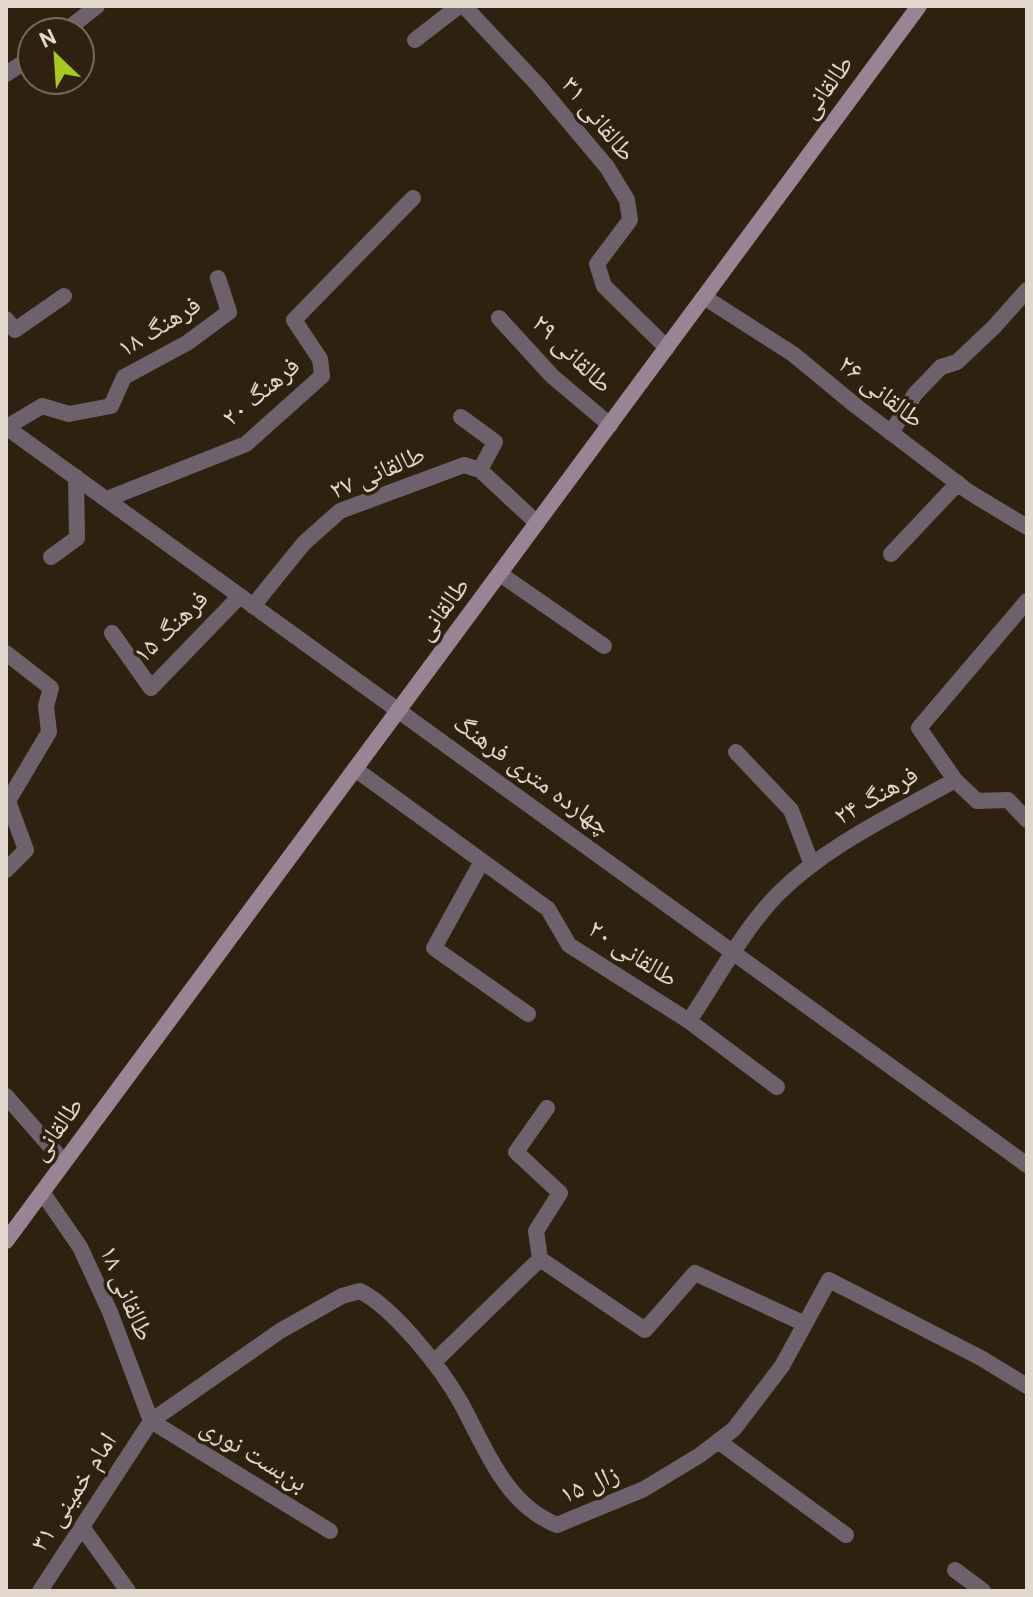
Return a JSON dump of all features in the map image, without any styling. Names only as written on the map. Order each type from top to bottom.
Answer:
[{"type":"main road","name":"طالقانی","points":[[6,1241],[919,6]]},
{"type":"street","points":[[415,40],[462,6]]},
{"type":"street","name":"طالقانی ۳۱","points":[[462,6],[538,85],[607,167],[627,200],[630,220],[597,264],[604,286],[667,348]]},
{"type":"street","name":"فرهنگ ۲۰","points":[[107,499],[246,444],[322,376],[320,359],[294,320],[413,198]]},
{"type":"street","name":"فرهنگ ۱۸","points":[[6,427],[42,406],[69,414],[111,406],[124,377],[187,343],[229,312],[218,278]]},
{"type":"street","points":[[891,433],[915,394],[941,367],[957,362],[1027,290]]},
{"type":"street","points":[[6,319],[15,330],[64,296]]},
{"type":"street","name":"طالقانی ۲۶","points":[[704,297],[793,354],[958,483],[1027,527]]},
{"type":"street","name":"طالقانی ۲۹","points":[[499,318],[552,376],[610,425]]},
{"type":"street","points":[[461,417],[495,442],[480,470],[537,523]]},
{"type":"street","name":"چهارده متری فرهنگ","points":[[6,427],[1027,1165]]},
{"type":"street","name":"طالقانی ۲۷","points":[[247,601],[340,511],[464,465],[480,470]]},
{"type":"street","points":[[51,557],[77,538],[76,477]]},
{"type":"street","points":[[891,554],[958,483]]},
{"type":"street","points":[[500,574],[604,646]]},
{"type":"street","name":"فرهنگ ۱۵","points":[[112,633],[151,688],[247,601]]},
{"type":"street","name":"فرهنگ ۲۴","points":[[689,1021],[777,895],[812,865],[955,780],[919,728],[1027,601]]},
{"type":"street","points":[[6,653],[51,688],[46,706],[49,732],[8,801],[26,850],[6,870]]},
{"type":"street","points":[[736,752],[791,810],[812,865]]},
{"type":"street","name":"طالقانی ۲۰","points":[[355,769],[548,909],[569,945],[689,1021],[777,1087]]},
{"type":"street","points":[[955,780],[977,801],[1008,800],[1027,820]]},
{"type":"street","points":[[482,861],[434,948],[528,1014]]},
{"type":"street","points":[[6,1096],[64,1162]]},
{"type":"street","points":[[547,1108],[516,1152],[560,1193],[536,1231],[540,1259],[645,1330],[695,1273],[805,1324]]},
{"type":"street","name":"طالقانی ۱۸","points":[[42,1192],[80,1247],[110,1312],[151,1421]]},
{"type":"street","points":[[435,1361],[540,1259]]},
{"type":"street","name":"زال ۱۵","points":[[151,1421],[280,1331],[342,1296],[360,1291],[373,1297],[435,1361],[503,1480],[537,1518],[557,1525],[644,1489],[734,1429],[782,1366],[829,1280],[981,1358],[1027,1386]]},
{"type":"street","name":"امام خمینی ۳۱","points":[[40,1591],[151,1421]]},
{"type":"street","name":"بن‌بست نوری","points":[[151,1421],[330,1531]]},
{"type":"street","points":[[718,1441],[846,1535]]},
{"type":"street","points":[[82,1527],[128,1591]]},
{"type":"street","points":[[955,1570],[983,1591]]}]
